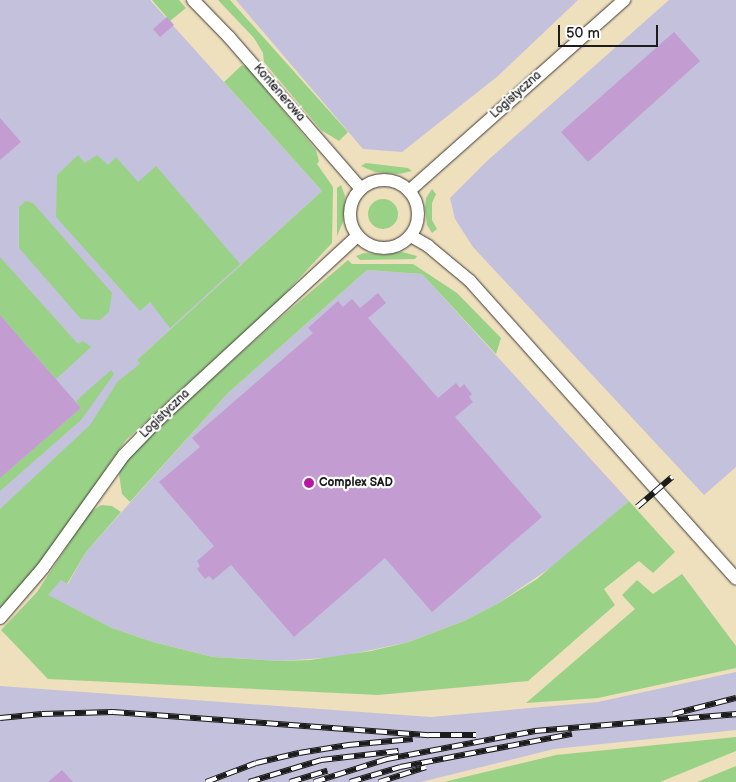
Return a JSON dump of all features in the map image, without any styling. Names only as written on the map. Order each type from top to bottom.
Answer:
[{"type":"street","name":"Kontenerowa","points":[[193,0],[229,37],[361,189]]},
{"type":"street","name":"Logistyczna","points":[[409,191],[624,0]]},
{"type":"street","points":[[389,180],[398,183],[409,191],[418,211],[416,228],[411,236],[404,242],[388,248],[370,246],[357,236],[352,227],[350,209],[353,200],[361,189],[372,182],[389,180]]},
{"type":"street","name":"Logistyczna","points":[[0,618],[43,568],[124,455],[159,419],[357,236]]},
{"type":"street","points":[[411,236],[428,246],[470,281],[736,578]]},
{"type":"shaded area","points":[[0,0],[150,0],[322,191],[137,360],[155,383],[0,509]]},
{"type":"shaded area","points":[[236,0],[578,0],[498,76],[402,152],[363,149]]},
{"type":"shaded area","points":[[669,0],[736,0],[736,467],[704,495],[473,247],[455,219],[450,198],[487,161]]},
{"type":"shaded area","name":"Complex SAD","points":[[367,270],[422,274],[629,501],[559,562],[497,604],[464,621],[409,642],[338,657],[280,661],[213,657],[153,642],[112,628],[47,595],[61,580],[68,584],[86,552],[228,393]]},
{"type":"shaded area","points":[[736,672],[736,730],[554,749],[421,782],[0,782],[0,686],[431,717],[598,702]]},
{"type":"green space","points":[[152,0],[179,0],[186,8],[170,21]]},
{"type":"green space","points":[[218,0],[230,0],[348,132],[339,141],[321,130],[264,62],[263,53],[254,38]]},
{"type":"green space","points":[[242,65],[247,67],[316,150],[319,161],[317,164],[333,187],[332,243],[279,300],[126,440],[26,583],[0,609],[0,509],[90,425],[118,381],[140,364],[137,360],[322,191],[224,82]]},
{"type":"green space","points":[[78,155],[85,163],[97,155],[108,165],[116,157],[138,182],[156,166],[240,264],[170,328],[150,302],[140,311],[56,217],[57,175]]},
{"type":"green space","points":[[366,163],[408,168],[412,171],[399,174],[375,172],[361,166]]},
{"type":"green space","points":[[341,185],[345,196],[343,222],[337,236],[337,188]]},
{"type":"green space","points":[[432,189],[436,194],[432,203],[432,220],[437,229],[432,233],[427,225],[425,208],[426,198]]},
{"type":"green space","points":[[383,199],[393,204],[398,214],[393,224],[383,229],[373,224],[368,214],[373,204]]},
{"type":"green space","points":[[26,201],[33,203],[112,293],[109,312],[100,320],[81,319],[19,248],[19,207]]},
{"type":"green space","points":[[402,252],[417,256],[415,259],[360,260],[356,256],[364,253],[384,255]]},
{"type":"green space","points":[[0,257],[78,344],[83,341],[91,347],[56,379],[0,315]]},
{"type":"green space","points":[[348,260],[352,264],[413,264],[457,293],[501,338],[496,354],[422,274],[367,270],[228,393],[130,502],[122,494],[119,474],[123,465],[151,434],[273,324]]},
{"type":"green space","points":[[111,370],[114,374],[81,420],[0,491],[0,478],[81,408],[76,401]]},
{"type":"green space","points":[[629,501],[675,552],[653,573],[639,561],[604,589],[615,605],[528,681],[378,695],[48,679],[1,630],[37,592],[89,513],[101,505],[112,506],[121,512],[86,552],[67,584],[61,580],[48,595],[112,628],[153,642],[213,657],[280,661],[310,660],[371,651],[409,642],[464,621],[497,604],[537,579]]},
{"type":"green space","points":[[682,574],[736,646],[736,668],[598,698],[526,703],[635,609],[622,595],[637,580],[653,594]]},
{"type":"green space","points":[[736,737],[736,751],[660,782],[444,782],[556,755]]},
{"type":"green space","points":[[736,766],[736,782],[697,782]]},
{"type":"building","points":[[167,17],[174,25],[160,37],[153,29]]},
{"type":"building","points":[[674,32],[700,61],[588,162],[561,132]]},
{"type":"building","points":[[0,118],[21,142],[0,160]]},
{"type":"building","points":[[378,293],[386,303],[368,318],[438,398],[456,383],[460,388],[464,384],[472,394],[469,397],[473,402],[455,417],[542,517],[432,612],[385,558],[294,637],[231,565],[213,580],[209,576],[205,579],[197,569],[200,566],[197,561],[214,546],[159,482],[200,447],[192,438],[313,333],[308,328],[338,301],[343,307],[352,299],[360,308]]},
{"type":"building","points":[[0,315],[81,408],[0,478]]},
{"type":"building","points":[[62,770],[73,782],[48,782]]},
{"type":"railway","points":[[637,507],[672,477]]},
{"type":"railway","points":[[673,714],[736,698]]},
{"type":"railway","points":[[0,718],[42,714],[113,712],[429,735],[476,735]]},
{"type":"railway","points":[[314,782],[387,759],[535,731],[736,714]]},
{"type":"railway","points":[[350,782],[400,767],[572,734]]},
{"type":"railway","points":[[206,782],[256,763],[299,753],[348,745],[413,739]]},
{"type":"railway","points":[[249,782],[321,760],[398,751]]},
{"type":"railway","points":[[379,782],[426,767]]},
{"type":"railway","points":[[290,782],[327,771]]},
{"type":"place","name":"Complex SAD","points":[[309,483]]}]
